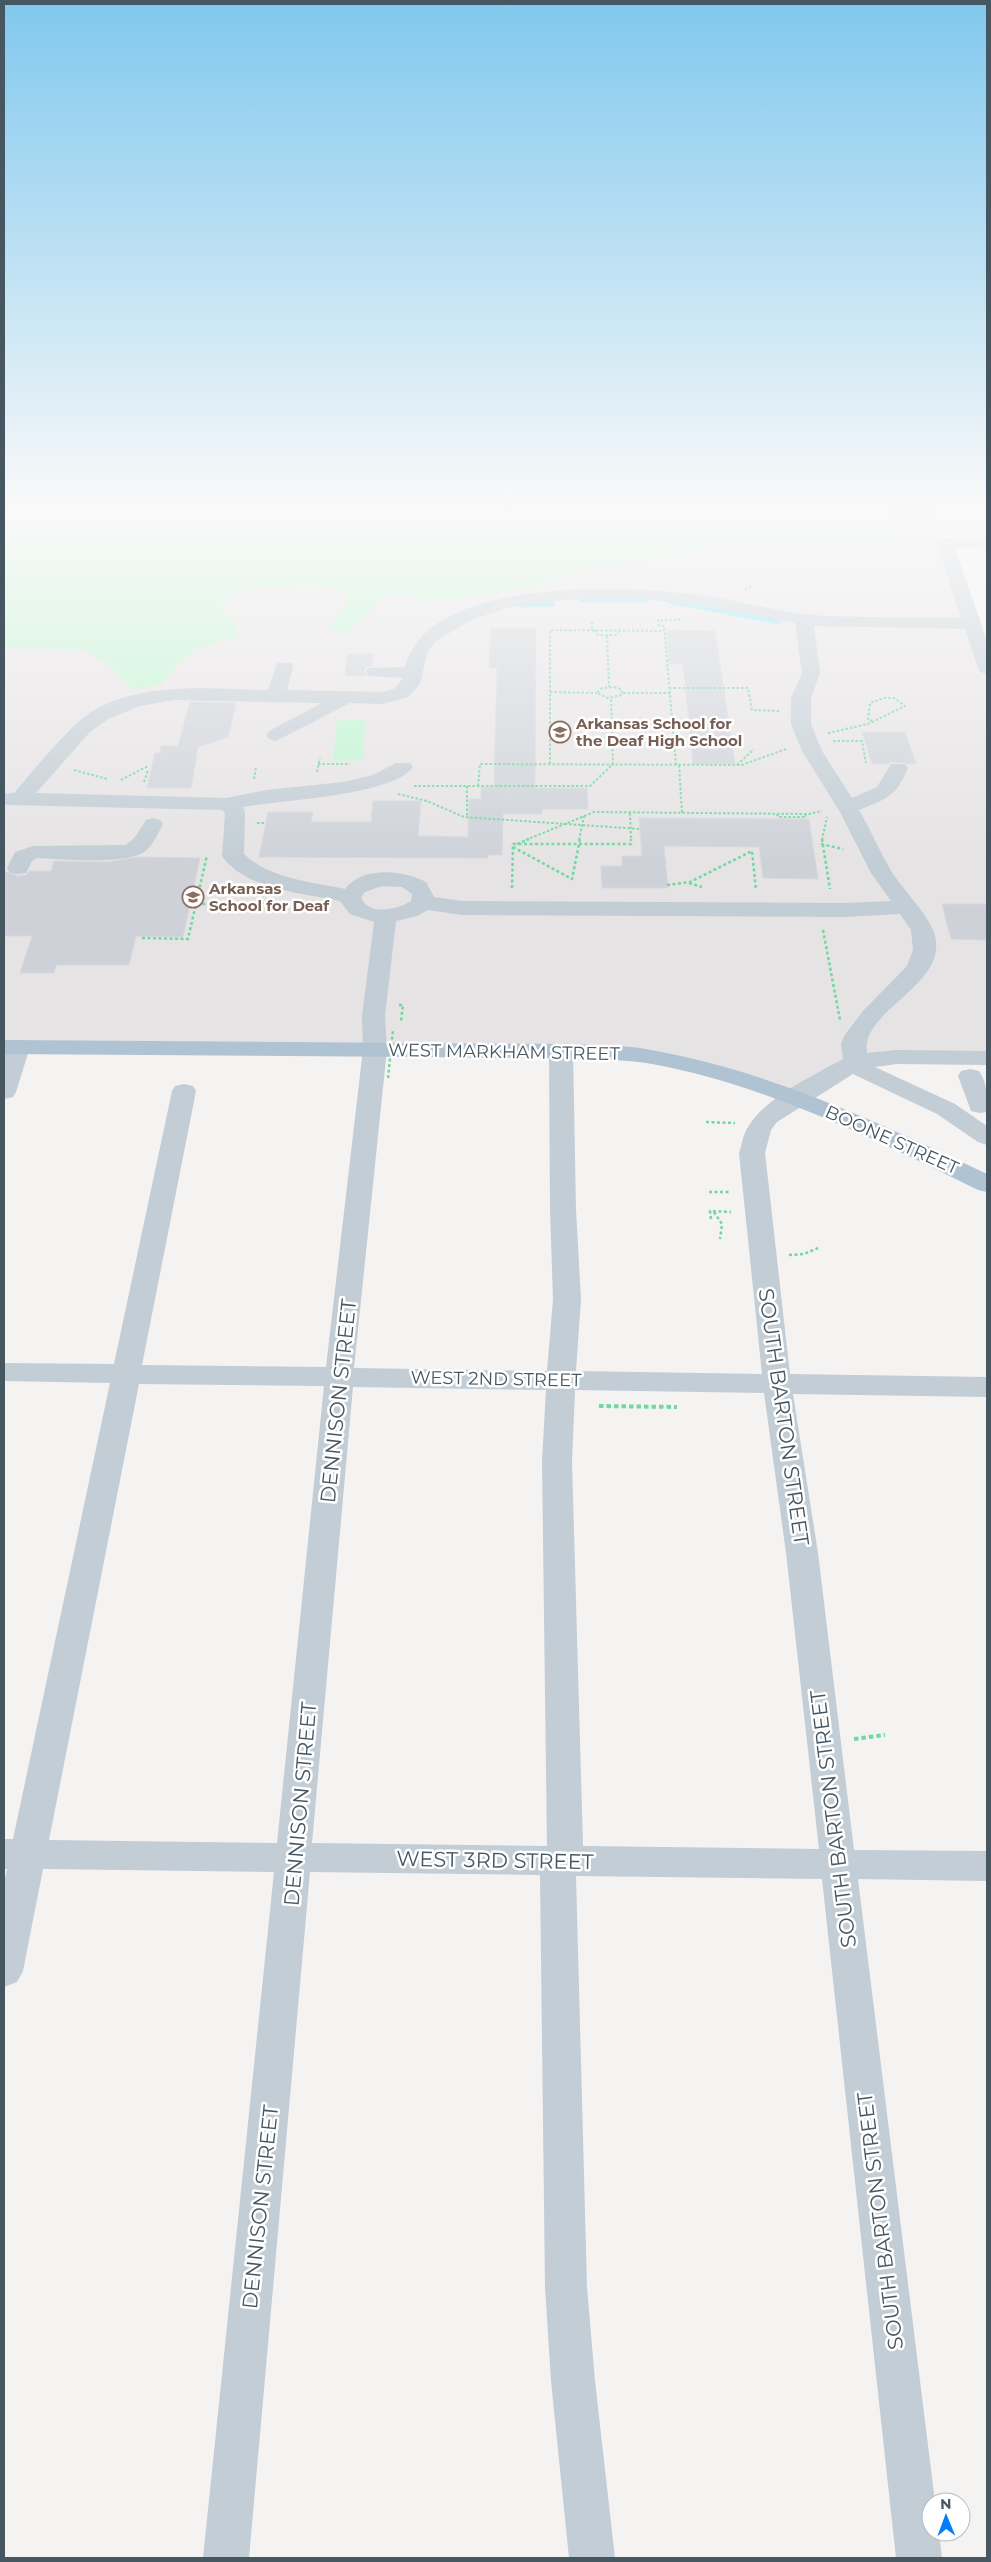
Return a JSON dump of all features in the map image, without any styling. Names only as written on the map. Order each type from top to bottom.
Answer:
[{"type":"main road","name":"WEST MARKHAM STREET","points":[[11,1047],[561,1051],[649,1057],[724,1074],[796,1098]]},
{"type":"main road","name":"BOONE STREET","points":[[796,1098],[884,1134],[987,1184]]},
{"type":"street","points":[[12,799],[83,728],[101,715],[120,706],[146,698],[173,694],[276,694],[344,698],[393,695],[408,688],[411,684],[418,654],[430,637],[451,625]]},
{"type":"street","points":[[805,625],[811,673],[801,698],[801,724],[813,740],[882,873],[922,930],[924,950],[918,967],[856,1036],[853,1044],[853,1064]]},
{"type":"street","points":[[972,625],[987,668]]},
{"type":"street","points":[[276,694],[284,666]]},
{"type":"street","points":[[375,672],[414,673]]},
{"type":"street","points":[[276,735],[344,698]]},
{"type":"street","points":[[847,807],[876,797],[890,787],[898,768]]},
{"type":"street","points":[[12,799],[226,804],[266,796],[343,788],[380,780],[403,779]]},
{"type":"street","points":[[226,804],[233,808],[235,813],[233,856],[248,870],[265,876],[350,896]]},
{"type":"street","points":[[18,868],[23,857],[33,852],[111,852],[134,850],[144,840],[154,824]]},
{"type":"street","points":[[350,896],[352,891],[367,882],[399,879],[416,885],[422,890],[424,895],[422,903]]},
{"type":"street","points":[[350,896],[356,908],[364,912],[384,916],[407,912],[422,903],[462,908],[844,910],[906,907]]},
{"type":"street","name":"DENNISON STREET","points":[[226,2558],[295,1857],[339,1377],[375,1050],[373,1022],[386,935],[384,916]]},
{"type":"street","points":[[4,1092],[11,1047]]},
{"type":"street","points":[[561,1051],[563,1210],[568,1299],[557,1461],[564,1847],[558,1872],[566,2287],[573,2381],[592,2558]]},
{"type":"street","points":[[940,1057],[944,1076],[979,1076],[980,1106]]},
{"type":"street","points":[[796,1098],[853,1064],[882,1058],[987,1058]]},
{"type":"street","points":[[853,1064],[864,1071],[946,1109],[987,1136]]},
{"type":"street","points":[[4,1971],[15,1854],[126,1374],[184,1091]]},
{"type":"street","name":"SOUTH BARTON STREET","points":[[796,1098],[768,1118],[758,1129],[752,1153],[777,1383],[802,1553],[919,2558]]},
{"type":"street","name":"WEST 2ND STREET","points":[[4,1372],[987,1387]]},
{"type":"street","name":"WEST 3RD STREET","points":[[15,1854],[987,1866]]},
{"type":"path","points":[[592,625],[596,634],[617,635],[620,630]]},
{"type":"path","points":[[659,625],[664,626],[682,813]]},
{"type":"path","points":[[550,764],[550,630],[664,631]]},
{"type":"path","points":[[607,636],[610,687]]},
{"type":"path","points":[[550,692],[597,692],[600,689],[610,687],[618,688],[623,693]]},
{"type":"path","points":[[669,688],[748,688],[752,710],[780,711],[782,719]]},
{"type":"path","points":[[597,692],[600,696],[611,698],[620,696],[623,693],[670,694]]},
{"type":"path","points":[[611,698],[613,764],[590,786],[467,786],[403,779],[398,794],[427,801],[467,817],[568,822],[640,829]]},
{"type":"path","points":[[478,786],[480,764],[742,765],[813,740],[856,730],[897,712],[905,706],[904,703],[898,699],[888,698],[873,701],[870,703],[868,720],[873,722]]},
{"type":"path","points":[[590,728],[633,728]]},
{"type":"path","points":[[813,740],[862,741],[866,763]]},
{"type":"path","points":[[736,765],[754,749]]},
{"type":"path","points":[[320,758],[319,764],[354,764]]},
{"type":"path","points":[[118,782],[148,766]]},
{"type":"path","points":[[467,786],[467,817]]},
{"type":"path","points":[[511,895],[513,844],[594,812],[777,814],[778,817],[806,817],[805,814],[829,809],[821,844],[830,889]]},
{"type":"path","points":[[517,844],[631,844],[630,813]]},
{"type":"path","points":[[513,847],[572,879],[584,816]]},
{"type":"path","points":[[821,844],[839,848]]},
{"type":"path","points":[[667,885],[690,882],[752,851],[755,884]]},
{"type":"path","points":[[142,938],[188,938],[208,852]]},
{"type":"path","points":[[197,904],[227,904]]},
{"type":"path","points":[[824,936],[853,1064]]},
{"type":"path","points":[[388,1078],[393,1030]]},
{"type":"path","points":[[706,1122],[740,1123]]},
{"type":"path","points":[[709,1192],[732,1192]]},
{"type":"path","points":[[711,1219],[710,1211],[734,1212]]},
{"type":"path","points":[[714,1211],[722,1224],[720,1239]]},
{"type":"path","points":[[788,1256],[804,1254],[818,1248]]},
{"type":"shaded area","points":[[4,625],[972,625],[987,668],[987,1060],[856,1062],[796,1098],[674,1062],[561,1051],[4,1047]]},
{"type":"green space","points":[[4,625],[234,625],[237,628],[237,636],[203,648],[186,657],[162,684],[134,690],[109,666],[88,651],[4,647]]},
{"type":"green space","points":[[332,625],[356,625],[346,634],[328,631]]},
{"type":"green space","points":[[337,720],[365,720],[363,760],[333,761]]},
{"type":"building","points":[[491,628],[536,628],[535,788],[587,788],[588,809],[542,809],[542,814],[503,814],[502,855],[488,855],[488,858],[259,857],[268,812],[313,812],[311,822],[371,822],[373,801],[421,801],[418,836],[468,837],[469,799],[481,799],[481,787],[494,787],[497,668],[489,668]]},
{"type":"building","points":[[666,630],[715,631],[735,764],[693,764],[683,664],[669,664]]},
{"type":"building","points":[[348,654],[373,654],[372,666],[366,667],[364,671],[366,676],[345,676]]},
{"type":"building","points":[[190,702],[236,703],[228,737],[198,747],[191,788],[147,788],[155,753],[160,753],[161,746],[178,746]]},
{"type":"building","points":[[862,732],[905,732],[916,764],[891,762],[889,764],[872,764]]},
{"type":"building","points":[[639,818],[809,819],[818,879],[763,878],[759,847],[664,846],[668,888],[602,888],[601,866],[622,866],[622,856],[642,856]]},
{"type":"building","points":[[137,857],[200,858],[183,937],[136,936],[129,965],[56,965],[54,973],[20,973],[32,936],[4,936],[4,871],[18,876],[26,875],[29,871],[51,871],[54,861],[108,862]]},
{"type":"building","points":[[942,904],[987,904],[987,940],[951,939]]},
{"type":"place","name":"Arkansas School for the Deaf High School","points":[[560,732]]},
{"type":"place","name":"Arkansas School for Deaf","points":[[193,897]]}]
